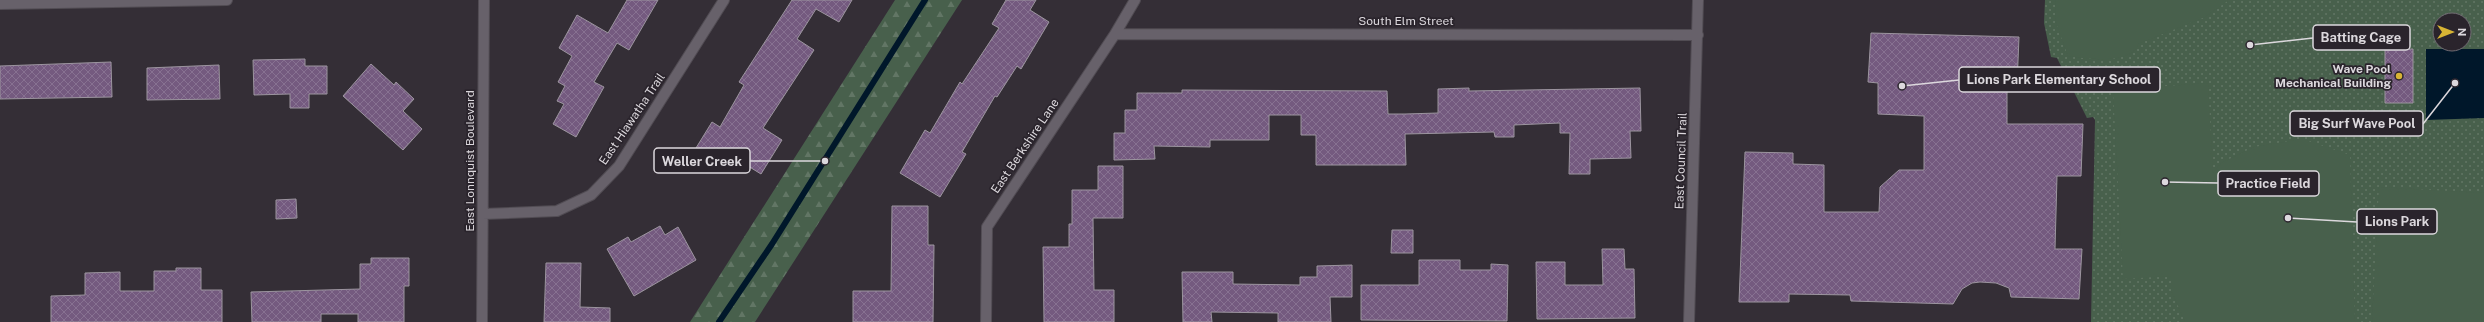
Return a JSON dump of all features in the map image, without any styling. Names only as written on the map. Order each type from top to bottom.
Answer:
[{"type":"street","points":[[0,4],[227,0]]},
{"type":"street","name":"East Lonnquist Boulevard","points":[[482,322],[484,0]]},
{"type":"street","name":"East Hiawatha Trail","points":[[483,214],[558,211],[591,196],[619,166],[724,0]]},
{"type":"street","name":"East Berkshire Lane","points":[[986,322],[987,227],[1115,34],[1135,0]]},
{"type":"street","name":"East Council Trail","points":[[1689,322],[1698,0]]},
{"type":"street","name":"South Elm Street","points":[[1115,34],[1698,34]]},
{"type":"green space","points":[[895,0],[962,0],[755,322],[690,322]]},
{"type":"green space","points":[[2045,0],[2484,0],[2484,322],[2091,322],[2095,120],[2093,117],[2087,118],[2057,58],[2051,57],[2044,23]]},
{"type":"green space","points":[[2056,0],[2229,0],[2205,17],[2138,44],[2134,51],[2127,55],[2118,58],[2096,59],[2068,56],[2055,20]]},
{"type":"green space","points":[[2208,83],[2213,173],[2221,163],[2254,147],[2302,139],[2350,155],[2355,322],[2185,322],[2171,290],[2171,276],[2123,279],[2113,90]]},
{"type":"green space","points":[[2379,187],[2484,193],[2484,322],[2372,322]]},
{"type":"water","points":[[2426,49],[2432,49],[2432,52],[2472,52],[2472,49],[2484,49],[2484,118],[2426,120]]},
{"type":"building","points":[[627,0],[658,0],[629,50],[617,43],[594,82],[604,87],[576,137],[553,124],[564,104],[557,101],[565,86],[558,82],[572,56],[559,48],[577,15],[608,33]]},
{"type":"building","points":[[792,0],[852,0],[839,22],[816,9],[797,39],[814,50],[763,128],[782,140],[761,174],[735,158],[729,169],[696,148],[712,122],[720,127],[744,85],[739,82]]},
{"type":"building","points":[[1006,0],[1036,0],[1030,10],[1049,22],[1021,69],[1017,66],[997,97],[995,96],[962,152],[966,154],[940,197],[900,173],[925,130],[930,133],[960,82],[962,84],[999,28],[992,24]]},
{"type":"building","points":[[1871,33],[2019,37],[2017,85],[2007,84],[2007,124],[2083,124],[2081,176],[2057,176],[2055,249],[2082,249],[2079,299],[2011,297],[2009,288],[1996,283],[1980,282],[1972,283],[1962,289],[1953,304],[1851,301],[1850,295],[1789,294],[1789,302],[1739,302],[1745,152],[1793,153],[1793,164],[1824,165],[1824,212],[1879,212],[1880,187],[1899,170],[1924,170],[1924,116],[1878,114],[1878,83],[1868,82]]},
{"type":"building","name":"Wave Pool Mechanical Building","points":[[2413,49],[2413,103],[2385,103],[2385,50]]},
{"type":"building","points":[[305,59],[305,66],[327,66],[327,94],[309,94],[309,108],[290,108],[290,94],[254,95],[253,60]]},
{"type":"building","points":[[111,62],[112,97],[0,99],[0,66]]},
{"type":"building","points":[[371,64],[394,85],[396,82],[414,99],[403,111],[422,129],[403,150],[343,96]]},
{"type":"building","points":[[219,65],[220,99],[147,100],[147,68]]},
{"type":"building","points":[[1469,88],[1469,91],[1640,88],[1641,131],[1630,131],[1631,158],[1590,159],[1590,174],[1569,174],[1570,133],[1560,133],[1560,123],[1514,125],[1514,137],[1495,137],[1494,132],[1405,134],[1406,165],[1316,165],[1316,135],[1301,135],[1301,115],[1269,115],[1269,140],[1210,140],[1210,147],[1154,146],[1155,159],[1114,160],[1114,133],[1125,133],[1125,110],[1137,110],[1137,93],[1182,93],[1182,90],[1387,91],[1388,114],[1405,114],[1438,113],[1438,89]]},
{"type":"building","points":[[1098,166],[1123,166],[1123,218],[1093,218],[1094,290],[1114,290],[1114,322],[1044,322],[1043,247],[1069,247],[1069,224],[1072,224],[1072,190],[1098,190]]},
{"type":"building","points":[[296,199],[297,218],[276,219],[276,200]]},
{"type":"building","points":[[892,206],[928,206],[928,245],[934,245],[933,322],[853,322],[853,291],[891,291]]},
{"type":"building","points":[[660,226],[665,235],[678,227],[696,260],[634,296],[607,249],[628,237],[631,242]]},
{"type":"building","points":[[1392,230],[1413,230],[1413,253],[1391,253]]},
{"type":"building","points":[[1602,249],[1624,249],[1625,269],[1634,269],[1635,318],[1537,319],[1536,262],[1565,262],[1565,285],[1603,285]]},
{"type":"building","points":[[371,258],[409,258],[409,286],[404,286],[404,322],[358,322],[358,314],[321,314],[321,322],[252,322],[251,292],[360,289],[360,264],[371,264]]},
{"type":"building","points":[[1419,260],[1460,260],[1460,270],[1491,270],[1491,264],[1508,265],[1507,321],[1361,320],[1361,285],[1419,285]]},
{"type":"building","points":[[546,263],[581,263],[580,307],[610,308],[610,322],[544,322]]},
{"type":"building","points":[[1352,265],[1352,297],[1330,297],[1331,322],[1278,322],[1278,313],[1211,312],[1212,322],[1183,322],[1182,272],[1233,272],[1233,284],[1300,285],[1300,277],[1317,277],[1317,266]]},
{"type":"building","points":[[176,268],[201,268],[201,290],[222,290],[222,322],[51,322],[51,296],[85,295],[85,273],[120,272],[120,291],[154,291],[154,271],[176,271]]},
{"type":"waterway","points":[[719,322],[772,244],[925,0]]},
{"type":"place","name":"Batting Cage","points":[[2250,45]]},
{"type":"place","name":"Wave Pool Mechanical Building","points":[[2399,76]]},
{"type":"place","name":"Big Surf Wave Pool","points":[[2455,83]]},
{"type":"place","name":"Lions Park Elementary School","points":[[1902,86]]},
{"type":"place","name":"Weller Creek","points":[[825,161]]},
{"type":"place","name":"Practice Field","points":[[2165,182]]},
{"type":"place","name":"Lions Park","points":[[2288,218]]}]
